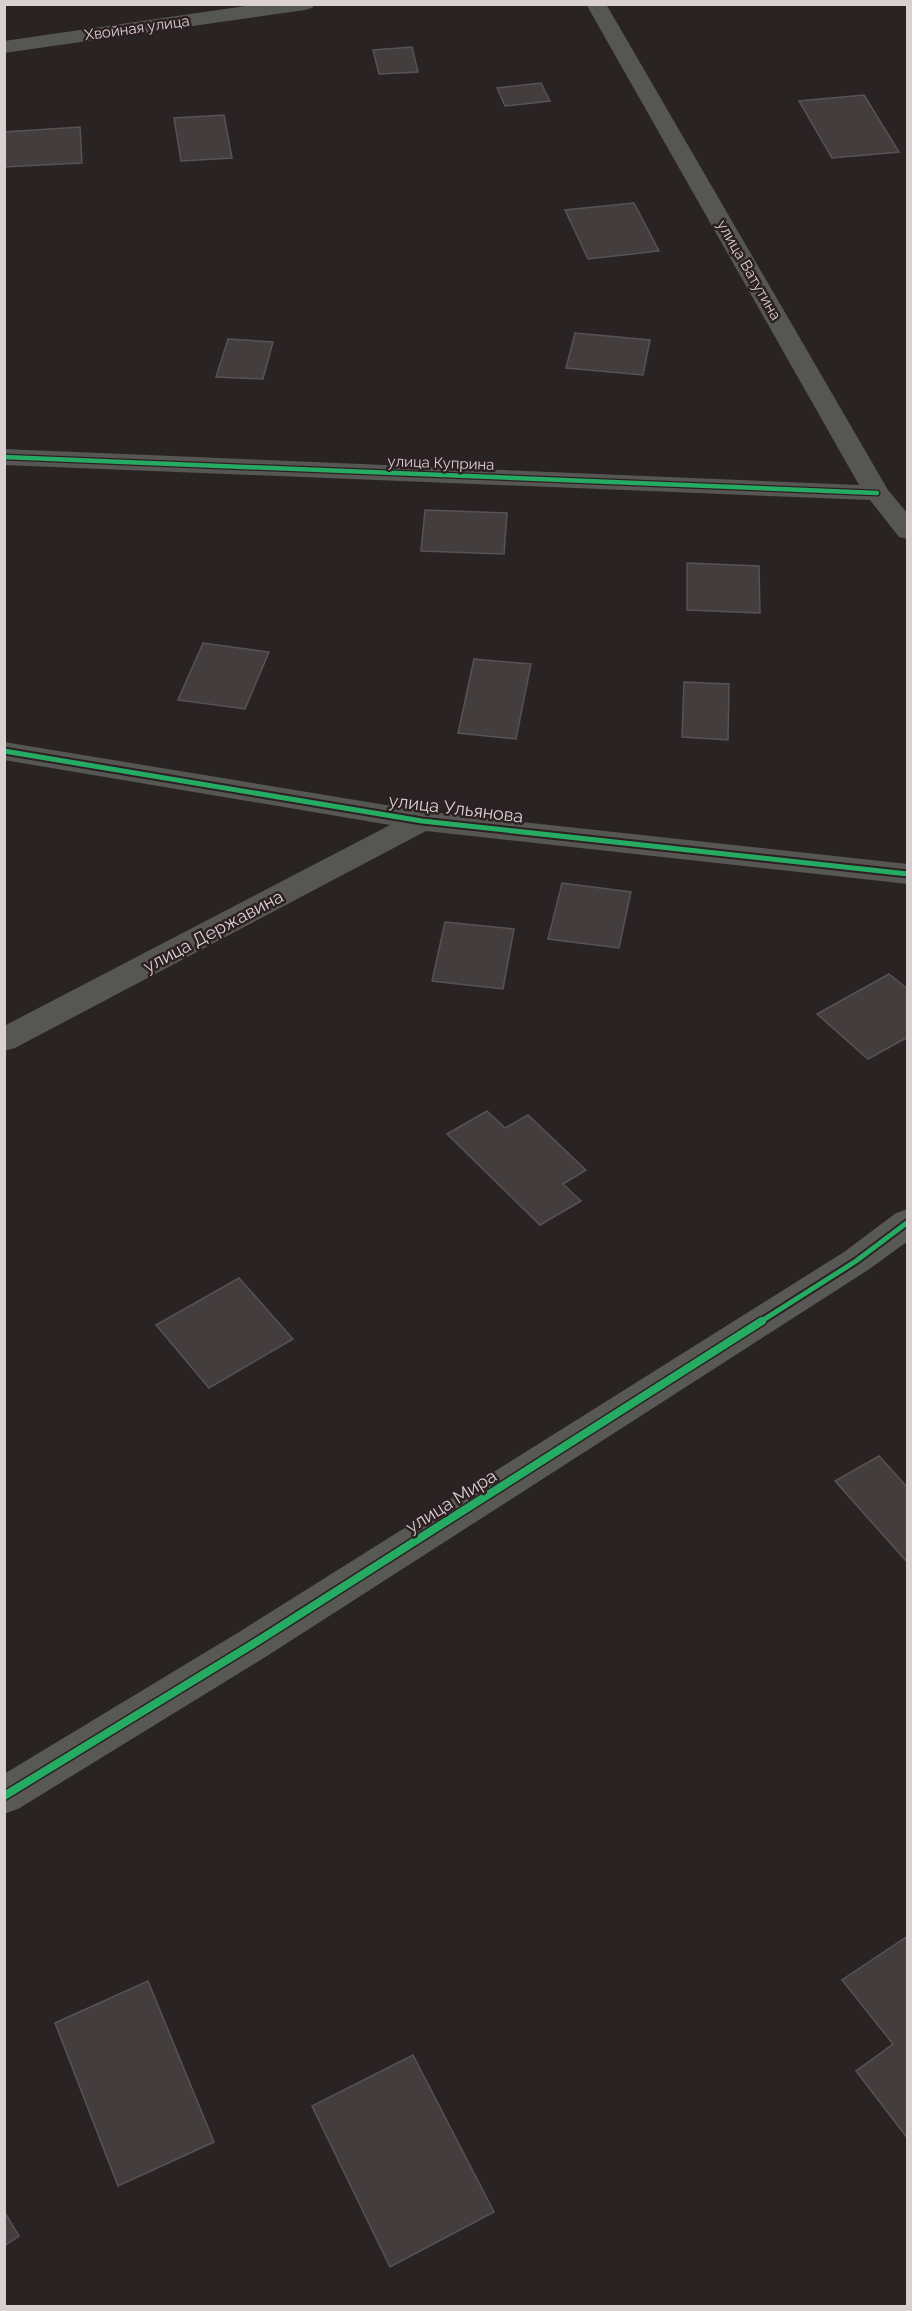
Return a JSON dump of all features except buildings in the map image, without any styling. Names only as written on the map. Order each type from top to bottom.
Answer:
[{"type":"street","name":"Хвойная улица","points":[[4,47],[306,4]]},
{"type":"street","name":"улица Ватутина","points":[[596,4],[877,493],[908,531]]},
{"type":"street","name":"улица Куприна","points":[[4,457],[877,493]]},
{"type":"street","name":"улица Ульянова","points":[[4,751],[422,821],[908,874]]},
{"type":"street","name":"улица Державина","points":[[4,1040],[422,821]]},
{"type":"street","name":"улица Мира","points":[[4,1796],[253,1644],[856,1261],[908,1222]]},
{"type":"cycle path","points":[[4,457],[877,493]]},
{"type":"cycle path","points":[[4,751],[422,821],[908,874]]},
{"type":"cycle path","points":[[4,1796],[253,1644],[856,1261],[908,1222]]}]
